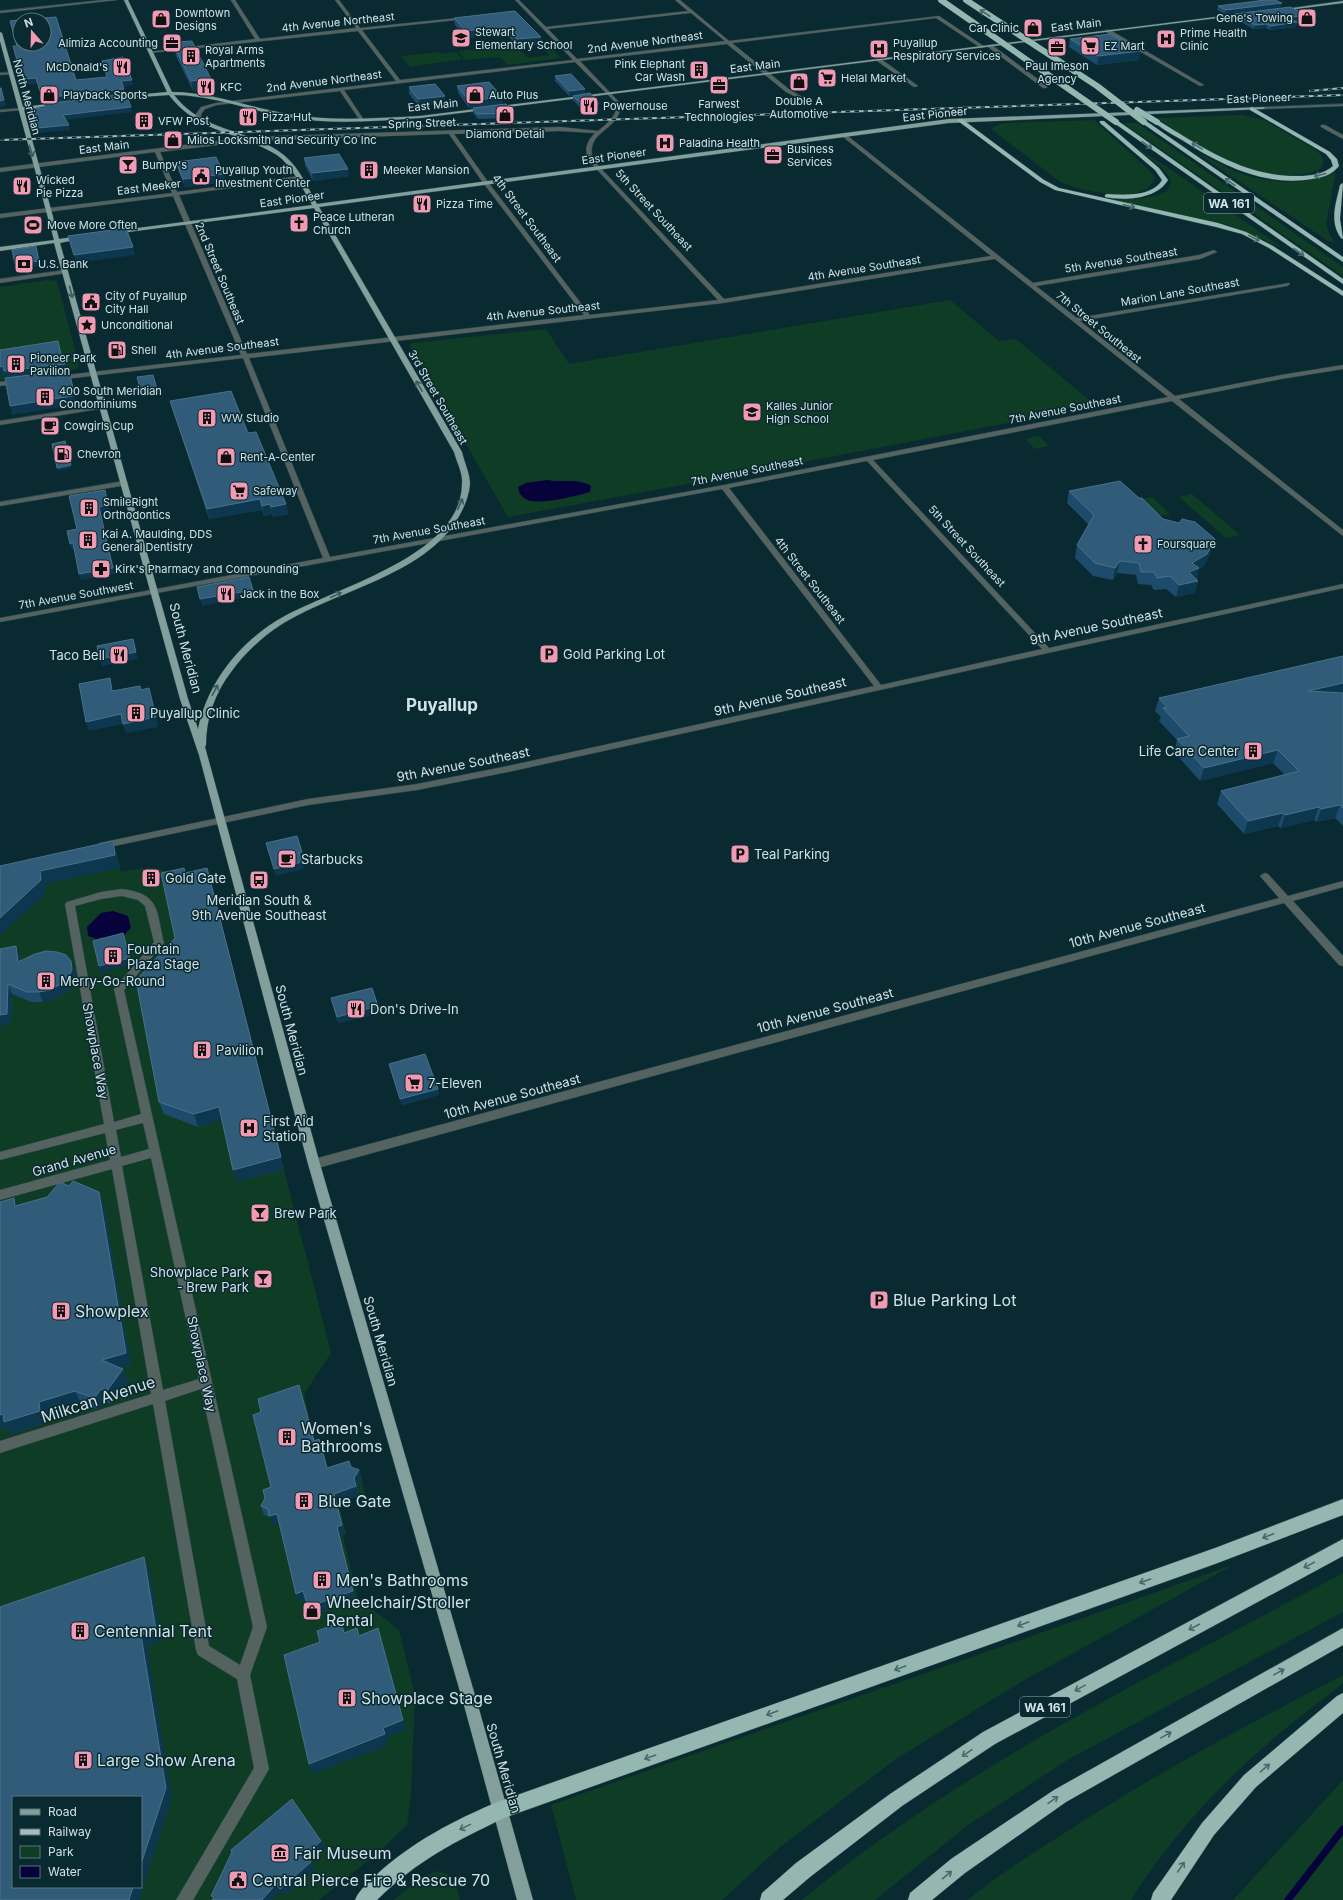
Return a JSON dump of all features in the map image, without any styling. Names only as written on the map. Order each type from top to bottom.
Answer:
[{"type":"highway","name":"WA 161","points":[[941,0],[1343,282]]},
{"type":"highway","name":"WA 161","points":[[966,0],[1096,86],[1144,122],[1343,260]]},
{"type":"highway","points":[[1052,57],[1225,163],[1250,173],[1275,178],[1302,178],[1325,174],[1333,170],[1336,166],[1334,159],[1328,152],[1252,109]]},
{"type":"highway","points":[[968,120],[1050,180],[1066,188],[1090,194],[1117,197],[1146,194],[1161,187],[1165,180],[1160,172],[1033,64]]},
{"type":"highway","points":[[1263,108],[1336,151]]},
{"type":"highway","points":[[960,120],[1042,181],[1057,189],[1218,225],[1244,233],[1271,247],[1343,294]]},
{"type":"highway","points":[[1343,185],[1337,220],[1338,228],[1343,237]]},
{"type":"highway","points":[[364,1900],[378,1886],[416,1854],[500,1810],[1215,1556],[1343,1507]]},
{"type":"highway","name":"WA 161","points":[[769,1900],[803,1870],[896,1800],[989,1738],[1343,1547]]},
{"type":"highway","points":[[917,1900],[958,1866],[1060,1796],[1343,1636]]},
{"type":"highway","points":[[1160,1900],[1208,1829],[1250,1781],[1343,1702]]},
{"type":"main road","name":"3rd Street Southeast","points":[[126,0],[170,93],[178,106],[199,119],[269,149],[291,164],[458,452],[466,484],[463,499],[453,519],[437,540],[394,567],[276,625],[252,644],[231,665],[216,688],[204,721],[202,743],[203,755]]},
{"type":"main road","points":[[1275,10],[1343,2]]},
{"type":"main road","name":"East Main","points":[[111,98],[170,93],[198,96],[299,118],[361,120],[431,116],[1255,13]]},
{"type":"main road","name":"North Meridian","points":[[0,33],[36,166]]},
{"type":"main road","points":[[21,108],[60,104]]},
{"type":"main road","name":"East Pioneer","points":[[111,234],[960,120],[1263,108]]},
{"type":"main road","name":"South Meridian","points":[[36,166],[66,272],[92,374],[103,407],[184,699],[203,755],[314,1164],[525,1900]]},
{"type":"main road","points":[[0,249],[90,237]]},
{"type":"street","points":[[0,12],[115,0]]},
{"type":"street","points":[[233,0],[258,40]]},
{"type":"street","points":[[337,0],[399,82]]},
{"type":"street","points":[[517,0],[525,11],[545,28],[611,94]]},
{"type":"street","points":[[677,0],[788,91],[804,100]]},
{"type":"street","points":[[545,28],[691,12]]},
{"type":"street","name":"4th Avenue Northeast","points":[[150,52],[473,17]]},
{"type":"street","name":"2nd Avenue Northeast","points":[[199,119],[198,112],[203,108],[214,104],[228,102],[937,17],[983,47]]},
{"type":"street","points":[[1108,31],[1202,85]]},
{"type":"street","points":[[990,46],[1045,87]]},
{"type":"street","points":[[880,60],[916,86]]},
{"type":"street","points":[[0,74],[11,73]]},
{"type":"street","points":[[341,89],[361,120]]},
{"type":"street","name":"5th Street Southeast","points":[[611,94],[619,104],[620,110],[615,117],[598,132],[589,144],[588,151],[591,160],[724,301]]},
{"type":"street","name":"East Pioneer","points":[[1263,108],[1343,105]]},
{"type":"street","points":[[0,111],[21,108]]},
{"type":"street","points":[[1323,126],[1343,137]]},
{"type":"street","name":"Spring Street","points":[[246,139],[572,129],[598,132]]},
{"type":"street","name":"4th Street Southeast","points":[[450,132],[486,183],[588,316]]},
{"type":"street","name":"7th Street Southeast","points":[[844,135],[1343,534]]},
{"type":"street","name":"East Main","points":[[0,170],[246,139]]},
{"type":"street","name":"2nd Street Southeast","points":[[157,151],[245,356],[327,560]]},
{"type":"street","name":"East Meeker","points":[[0,216],[300,178]]},
{"type":"street","name":"5th Avenue Southeast","points":[[1030,285],[1200,257],[1214,252]]},
{"type":"street","name":"4th Avenue Southeast","points":[[51,378],[724,301],[995,256]]},
{"type":"street","points":[[0,281],[66,272]]},
{"type":"street","name":"Marion Lane Southeast","points":[[1076,320],[1287,284]]},
{"type":"street","name":"7th Avenue Southeast","points":[[155,592],[869,459],[1173,398],[1343,367]]},
{"type":"street","points":[[0,384],[29,381]]},
{"type":"street","points":[[0,423],[103,407]]},
{"type":"street","name":"5th Street Southeast","points":[[869,459],[1047,650]]},
{"type":"street","points":[[0,504],[124,483]]},
{"type":"street","name":"4th Street Southeast","points":[[724,486],[878,687]]},
{"type":"street","name":"9th Avenue Southeast","points":[[92,848],[308,802],[411,788],[508,769],[1343,586]]},
{"type":"street","name":"7th Avenue Southwest","points":[[0,620],[155,592]]},
{"type":"street","points":[[1265,876],[1284,900],[1343,962]]},
{"type":"street","name":"10th Avenue Southeast","points":[[314,1164],[1343,884]]},
{"type":"street","name":"Showplace Way","points":[[118,892],[137,895],[150,904],[159,943],[119,989],[260,1627],[243,1675],[203,1650],[109,1127],[70,904],[118,892]]},
{"type":"street","name":"Grand Avenue","points":[[0,1156],[148,1117]]},
{"type":"street","name":"Grand Avenue","points":[[0,1195],[155,1152]]},
{"type":"street","name":"Milkcan Avenue","points":[[0,1447],[206,1382]]},
{"type":"street","points":[[184,1900],[262,1769],[243,1675]]},
{"type":"green space","points":[[510,40],[528,58],[550,55],[540,45],[542,45],[546,49],[552,48],[561,58],[508,65],[500,57],[461,60],[464,59],[459,52],[461,51],[500,46],[496,41]]},
{"type":"green space","points":[[440,52],[440,54],[456,52],[462,59],[410,67],[401,56]]},
{"type":"green space","points":[[1242,115],[1264,120],[1316,150],[1323,158],[1323,165],[1317,171],[1311,173],[1283,175],[1263,173],[1225,160],[1189,140],[1157,118]]},
{"type":"green space","points":[[1094,120],[1151,172],[1155,178],[1149,187],[1139,192],[1111,194],[1095,192],[1068,185],[1059,181],[991,129],[1000,124],[1010,123]]},
{"type":"green space","points":[[1123,123],[1137,123],[1343,267],[1343,276]]},
{"type":"green space","points":[[1139,149],[1284,249],[1226,224],[1103,199],[1120,200],[1144,198],[1155,196],[1164,192],[1170,187],[1170,179],[1168,174]]},
{"type":"green space","points":[[1198,154],[1237,172],[1274,181],[1287,182],[1313,180],[1336,172],[1326,223],[1329,234],[1335,242],[1328,241]]},
{"type":"green space","points":[[47,280],[57,281],[79,365],[78,368],[64,373],[0,380],[0,287]]},
{"type":"green space","name":"Kalles Junior High School","points":[[950,300],[999,341],[1016,339],[1094,404],[1072,407],[1033,418],[508,517],[409,345],[413,343],[546,329],[569,364]]},
{"type":"green space","points":[[1039,436],[1049,446],[1035,449],[1025,439]]},
{"type":"green space","points":[[1192,494],[1240,535],[1226,538],[1179,497]]},
{"type":"green space","points":[[1152,497],[1170,514],[1149,518],[1130,501]]},
{"type":"green space","points":[[117,853],[121,872],[141,868],[157,868],[180,878],[189,885],[210,880],[331,1353],[304,1394],[317,1449],[323,1447],[330,1477],[359,1467],[365,1494],[339,1503],[346,1534],[343,1536],[358,1598],[399,1630],[415,1695],[411,1794],[407,1825],[379,1852],[319,1900],[0,1900],[0,879]]},
{"type":"green space","points":[[1235,1564],[1021,1682],[896,1759],[779,1848],[722,1900],[576,1900],[551,1805]]},
{"type":"green space","points":[[1343,1573],[1343,1612],[1069,1759],[968,1825],[875,1900],[802,1900],[864,1851],[929,1806],[996,1764],[1064,1723]]},
{"type":"green space","points":[[1343,1675],[1343,1683],[1274,1738],[1234,1775],[1196,1814],[1178,1834],[1131,1900],[968,1900],[1026,1858],[1131,1791],[1236,1732]]},
{"type":"green space","points":[[1343,1780],[1343,1900],[1233,1900]]},
{"type":"green space","points":[[437,1871],[448,1874],[457,1889],[460,1900],[394,1900],[420,1878]]},
{"type":"water","points":[[547,480],[581,482],[591,486],[590,492],[546,501],[529,500],[524,498],[520,493],[518,487],[526,483]]},
{"type":"water","points":[[113,911],[128,916],[131,928],[124,935],[103,940],[103,937],[97,939],[88,936],[87,927],[101,913]]},
{"type":"building","points":[[1275,0],[1282,3],[1226,10],[1218,6]]},
{"type":"building","points":[[1290,7],[1307,15],[1287,18],[1297,22],[1271,26],[1267,24],[1255,25],[1234,14]]},
{"type":"building","points":[[515,11],[541,37],[517,39],[505,27],[466,31],[454,18]]},
{"type":"building","points":[[52,17],[56,17],[76,80],[107,77],[102,61],[123,57],[132,80],[121,81],[124,89],[42,98],[36,78],[22,79],[15,52],[52,52]]},
{"type":"building","points":[[1110,34],[1141,51],[1098,56],[1070,39]]},
{"type":"building","points":[[192,41],[211,79],[191,81],[174,46],[178,46],[176,42]]},
{"type":"building","points":[[571,74],[585,89],[569,91],[555,76]]},
{"type":"building","points":[[489,82],[502,97],[469,101],[457,86]]},
{"type":"building","points":[[435,84],[445,96],[418,99],[409,87]]},
{"type":"building","points":[[0,88],[4,100],[0,101]]},
{"type":"building","points":[[590,93],[599,104],[583,106],[573,96]]},
{"type":"building","points":[[126,94],[131,107],[63,115],[69,125],[38,128],[33,109],[45,108],[44,104]]},
{"type":"building","points":[[506,104],[514,113],[477,114],[473,108]]},
{"type":"building","points":[[339,154],[348,169],[312,173],[304,158]]},
{"type":"building","points":[[216,157],[224,174],[183,179],[176,162]]},
{"type":"building","points":[[126,228],[133,247],[74,255],[68,236]]},
{"type":"building","points":[[36,246],[39,261],[15,264],[12,250]]},
{"type":"building","points":[[58,341],[61,354],[66,356],[65,364],[4,371],[3,366],[0,367],[0,350]]},
{"type":"building","points":[[64,371],[63,376],[70,375],[74,392],[71,393],[72,396],[10,406],[5,378]]},
{"type":"building","points":[[153,375],[157,389],[141,392],[137,377]]},
{"type":"building","points":[[231,391],[248,433],[256,432],[286,504],[271,507],[270,504],[262,506],[260,499],[207,509],[170,401]]},
{"type":"building","points":[[65,441],[71,465],[57,468],[52,444]]},
{"type":"building","name":"Foursquare","points":[[1120,481],[1139,498],[1142,498],[1163,519],[1179,523],[1182,519],[1195,522],[1215,539],[1207,554],[1192,563],[1199,568],[1189,572],[1198,581],[1179,585],[1170,576],[1157,578],[1154,572],[1141,572],[1139,563],[1120,561],[1115,568],[1095,563],[1077,545],[1094,515],[1069,491]]},
{"type":"building","points":[[105,490],[108,505],[99,507],[113,568],[79,574],[73,543],[70,544],[67,531],[77,529],[69,496]]},
{"type":"building","points":[[249,577],[253,590],[200,599],[197,587]]},
{"type":"building","points":[[133,639],[136,652],[100,659],[97,646]]},
{"type":"building","name":"Life Care Center","points":[[1343,656],[1343,683],[1308,691],[1343,693],[1343,808],[1340,805],[1321,809],[1319,807],[1285,815],[1283,813],[1248,821],[1221,791],[1299,771],[1278,750],[1204,768],[1177,739],[1189,736],[1163,708],[1167,707],[1159,698]]},
{"type":"building","points":[[110,678],[112,691],[140,686],[141,690],[149,688],[156,717],[123,724],[121,714],[86,722],[79,684]]},
{"type":"building","name":"Starbucks","points":[[297,836],[302,852],[299,853],[302,862],[274,869],[266,843]]},
{"type":"building","points":[[113,841],[115,855],[40,871],[41,880],[0,918],[0,866]]},
{"type":"building","name":"Pavilion","points":[[184,868],[185,873],[207,868],[281,1157],[233,1170],[219,1107],[194,1114],[159,1102],[136,980],[175,938],[161,873]]},
{"type":"building","name":"Fountain Plaza Stage","points":[[123,933],[130,958],[99,966],[93,941]]},
{"type":"building","points":[[16,946],[18,962],[35,954],[46,951],[57,952],[66,955],[71,961],[72,969],[69,977],[61,984],[50,990],[27,992],[8,984],[7,1014],[0,1015],[0,949]]},
{"type":"building","name":"Don's Drive-In","points":[[372,988],[378,1006],[337,1017],[331,998]]},
{"type":"building","name":"7-Eleven","points":[[425,1054],[438,1089],[400,1099],[389,1064]]},
{"type":"building","name":"Showplex","points":[[73,1181],[99,1192],[126,1353],[102,1360],[123,1369],[106,1392],[101,1389],[96,1396],[91,1397],[75,1391],[39,1402],[40,1411],[4,1422],[3,1414],[0,1415],[0,1202],[14,1198],[15,1206],[47,1197],[60,1182],[69,1186]]},
{"type":"building","points":[[299,1385],[314,1441],[319,1439],[327,1468],[349,1461],[351,1467],[359,1470],[354,1478],[356,1486],[334,1494],[342,1525],[337,1527],[353,1591],[308,1607],[303,1591],[296,1594],[277,1514],[269,1516],[268,1509],[261,1506],[265,1498],[263,1490],[271,1487],[253,1415],[261,1412],[258,1399]]},
{"type":"building","points":[[144,1557],[156,1630],[141,1635],[166,1788],[142,1861],[142,1796],[12,1796],[12,1888],[133,1888],[129,1900],[0,1900],[0,1607]]},
{"type":"building","name":"Showplace Stage","points":[[341,1622],[344,1633],[357,1628],[359,1636],[378,1628],[403,1720],[383,1728],[385,1734],[309,1764],[284,1655],[320,1642],[317,1631]]},
{"type":"building","name":"Fair Museum","points":[[292,1799],[321,1841],[306,1854],[311,1862],[280,1889],[276,1884],[262,1900],[212,1900],[214,1897],[211,1896],[232,1852],[231,1850]]},
{"type":"waterway","points":[[1288,1900],[1343,1829]]},
{"type":"railway","points":[[1310,91],[1343,88]]},
{"type":"railway","points":[[0,140],[1343,95]]},
{"type":"place","name":"Gene's Towing","points":[[1307,18]]},
{"type":"place","name":"Downtown Designs","points":[[161,19]]},
{"type":"place","name":"Car Clinic","points":[[1033,28]]},
{"type":"place","name":"Stewart Elementary School","points":[[461,38]]},
{"type":"place","name":"Prime Health Clinic","points":[[1166,39]]},
{"type":"place","name":"Alimiza Accounting","points":[[172,43]]},
{"type":"place","name":"EZ Mart","points":[[1090,46]]},
{"type":"place","name":"Paul Imeson Agency","points":[[1057,47]]},
{"type":"place","name":"Puyallup Respiratory Services","points":[[879,49]]},
{"type":"place","name":"Royal Arms Apartments","points":[[191,56]]},
{"type":"place","name":"McDonald's","points":[[122,67]]},
{"type":"place","name":"Pink Elephant Car Wash","points":[[699,70]]},
{"type":"place","name":"Helal Market","points":[[827,78]]},
{"type":"place","name":"Double A Automotive","points":[[799,82]]},
{"type":"place","name":"Farwest Technologies","points":[[719,85]]},
{"type":"place","name":"KFC","points":[[206,87]]},
{"type":"place","name":"Playback Sports","points":[[49,95]]},
{"type":"place","name":"Auto Plus","points":[[475,95]]},
{"type":"place","name":"Powerhouse","points":[[589,106]]},
{"type":"place","name":"Diamond Detail","points":[[505,115]]},
{"type":"place","name":"Pizza Hut","points":[[248,117]]},
{"type":"place","name":"VFW Post","points":[[144,121]]},
{"type":"place","name":"Milos Locksmith and Security Co Inc","points":[[173,140]]},
{"type":"place","name":"Paladina Health","points":[[665,143]]},
{"type":"place","name":"Business Services","points":[[773,155]]},
{"type":"place","name":"Bumpy's","points":[[128,165]]},
{"type":"place","name":"Meeker Mansion","points":[[369,170]]},
{"type":"place","name":"Puyallup Youth Investment Center","points":[[201,176]]},
{"type":"place","name":"Wicked Pie Pizza","points":[[22,186]]},
{"type":"place","name":"Pizza Time","points":[[422,204]]},
{"type":"place","name":"Peace Lutheran Church","points":[[299,223]]},
{"type":"place","name":"Move More Often","points":[[33,225]]},
{"type":"place","name":"U.S. Bank","points":[[24,264]]},
{"type":"place","name":"City of Puyallup City Hall","points":[[91,302]]},
{"type":"place","name":"Unconditional","points":[[87,325]]},
{"type":"place","name":"Shell","points":[[117,350]]},
{"type":"place","name":"Pioneer Park Pavilion","points":[[16,364]]},
{"type":"place","name":"400 South Meridian Condominiums","points":[[45,397]]},
{"type":"place","name":"Kalles Junior High School","points":[[752,412]]},
{"type":"place","name":"WW Studio","points":[[207,418]]},
{"type":"place","name":"Cowgirls Cup","points":[[50,426]]},
{"type":"place","name":"Chevron","points":[[63,454]]},
{"type":"place","name":"Rent-A-Center","points":[[226,457]]},
{"type":"place","name":"Safeway","points":[[239,491]]},
{"type":"place","name":"SmileRight Orthodontics","points":[[89,508]]},
{"type":"place","name":"Kai A. Maulding, DDS General Dentistry","points":[[88,540]]},
{"type":"place","name":"Foursquare","points":[[1143,544]]},
{"type":"place","name":"Kirk's Pharmacy and Compounding","points":[[101,569]]},
{"type":"place","name":"Jack in the Box","points":[[226,594]]},
{"type":"place","name":"Gold Parking Lot","points":[[549,654]]},
{"type":"place","name":"Taco Bell","points":[[119,655]]},
{"type":"place","name":"Puyallup Clinic","points":[[136,713]]},
{"type":"place","name":"Life Care Center","points":[[1253,751]]},
{"type":"place","name":"Teal Parking","points":[[740,854]]},
{"type":"place","name":"Starbucks","points":[[287,859]]},
{"type":"place","name":"Gold Gate","points":[[151,878]]},
{"type":"place","name":"Meridian South & 9th Avenue Southeast","points":[[259,880]]},
{"type":"place","name":"Fountain Plaza Stage","points":[[113,956]]},
{"type":"place","name":"Merry-Go-Round","points":[[46,981]]},
{"type":"place","name":"Don's Drive-In","points":[[356,1009]]},
{"type":"place","name":"Pavilion","points":[[202,1050]]},
{"type":"place","name":"7-Eleven","points":[[414,1083]]},
{"type":"place","name":"First Aid Station","points":[[249,1128]]},
{"type":"place","name":"Brew Park","points":[[260,1213]]},
{"type":"place","name":"Showplace Park - Brew Park","points":[[263,1279]]},
{"type":"place","name":"Blue Parking Lot","points":[[879,1300]]},
{"type":"place","name":"Showplex","points":[[61,1311]]},
{"type":"place","name":"Women's Bathrooms","points":[[287,1437]]},
{"type":"place","name":"Blue Gate","points":[[304,1501]]},
{"type":"place","name":"Men's Bathrooms","points":[[322,1580]]},
{"type":"place","name":"Wheelchair/Stroller Rental","points":[[312,1611]]},
{"type":"place","name":"Centennial Tent","points":[[80,1631]]},
{"type":"place","name":"Showplace Stage","points":[[347,1698]]},
{"type":"place","name":"Large Show Arena","points":[[83,1760]]},
{"type":"place","name":"Fair Museum","points":[[280,1853]]},
{"type":"place","name":"Central Pierce Fire & Rescue 70","points":[[238,1880]]},
{"type":"district","name":"Puyallup","points":[[442,705]]}]
